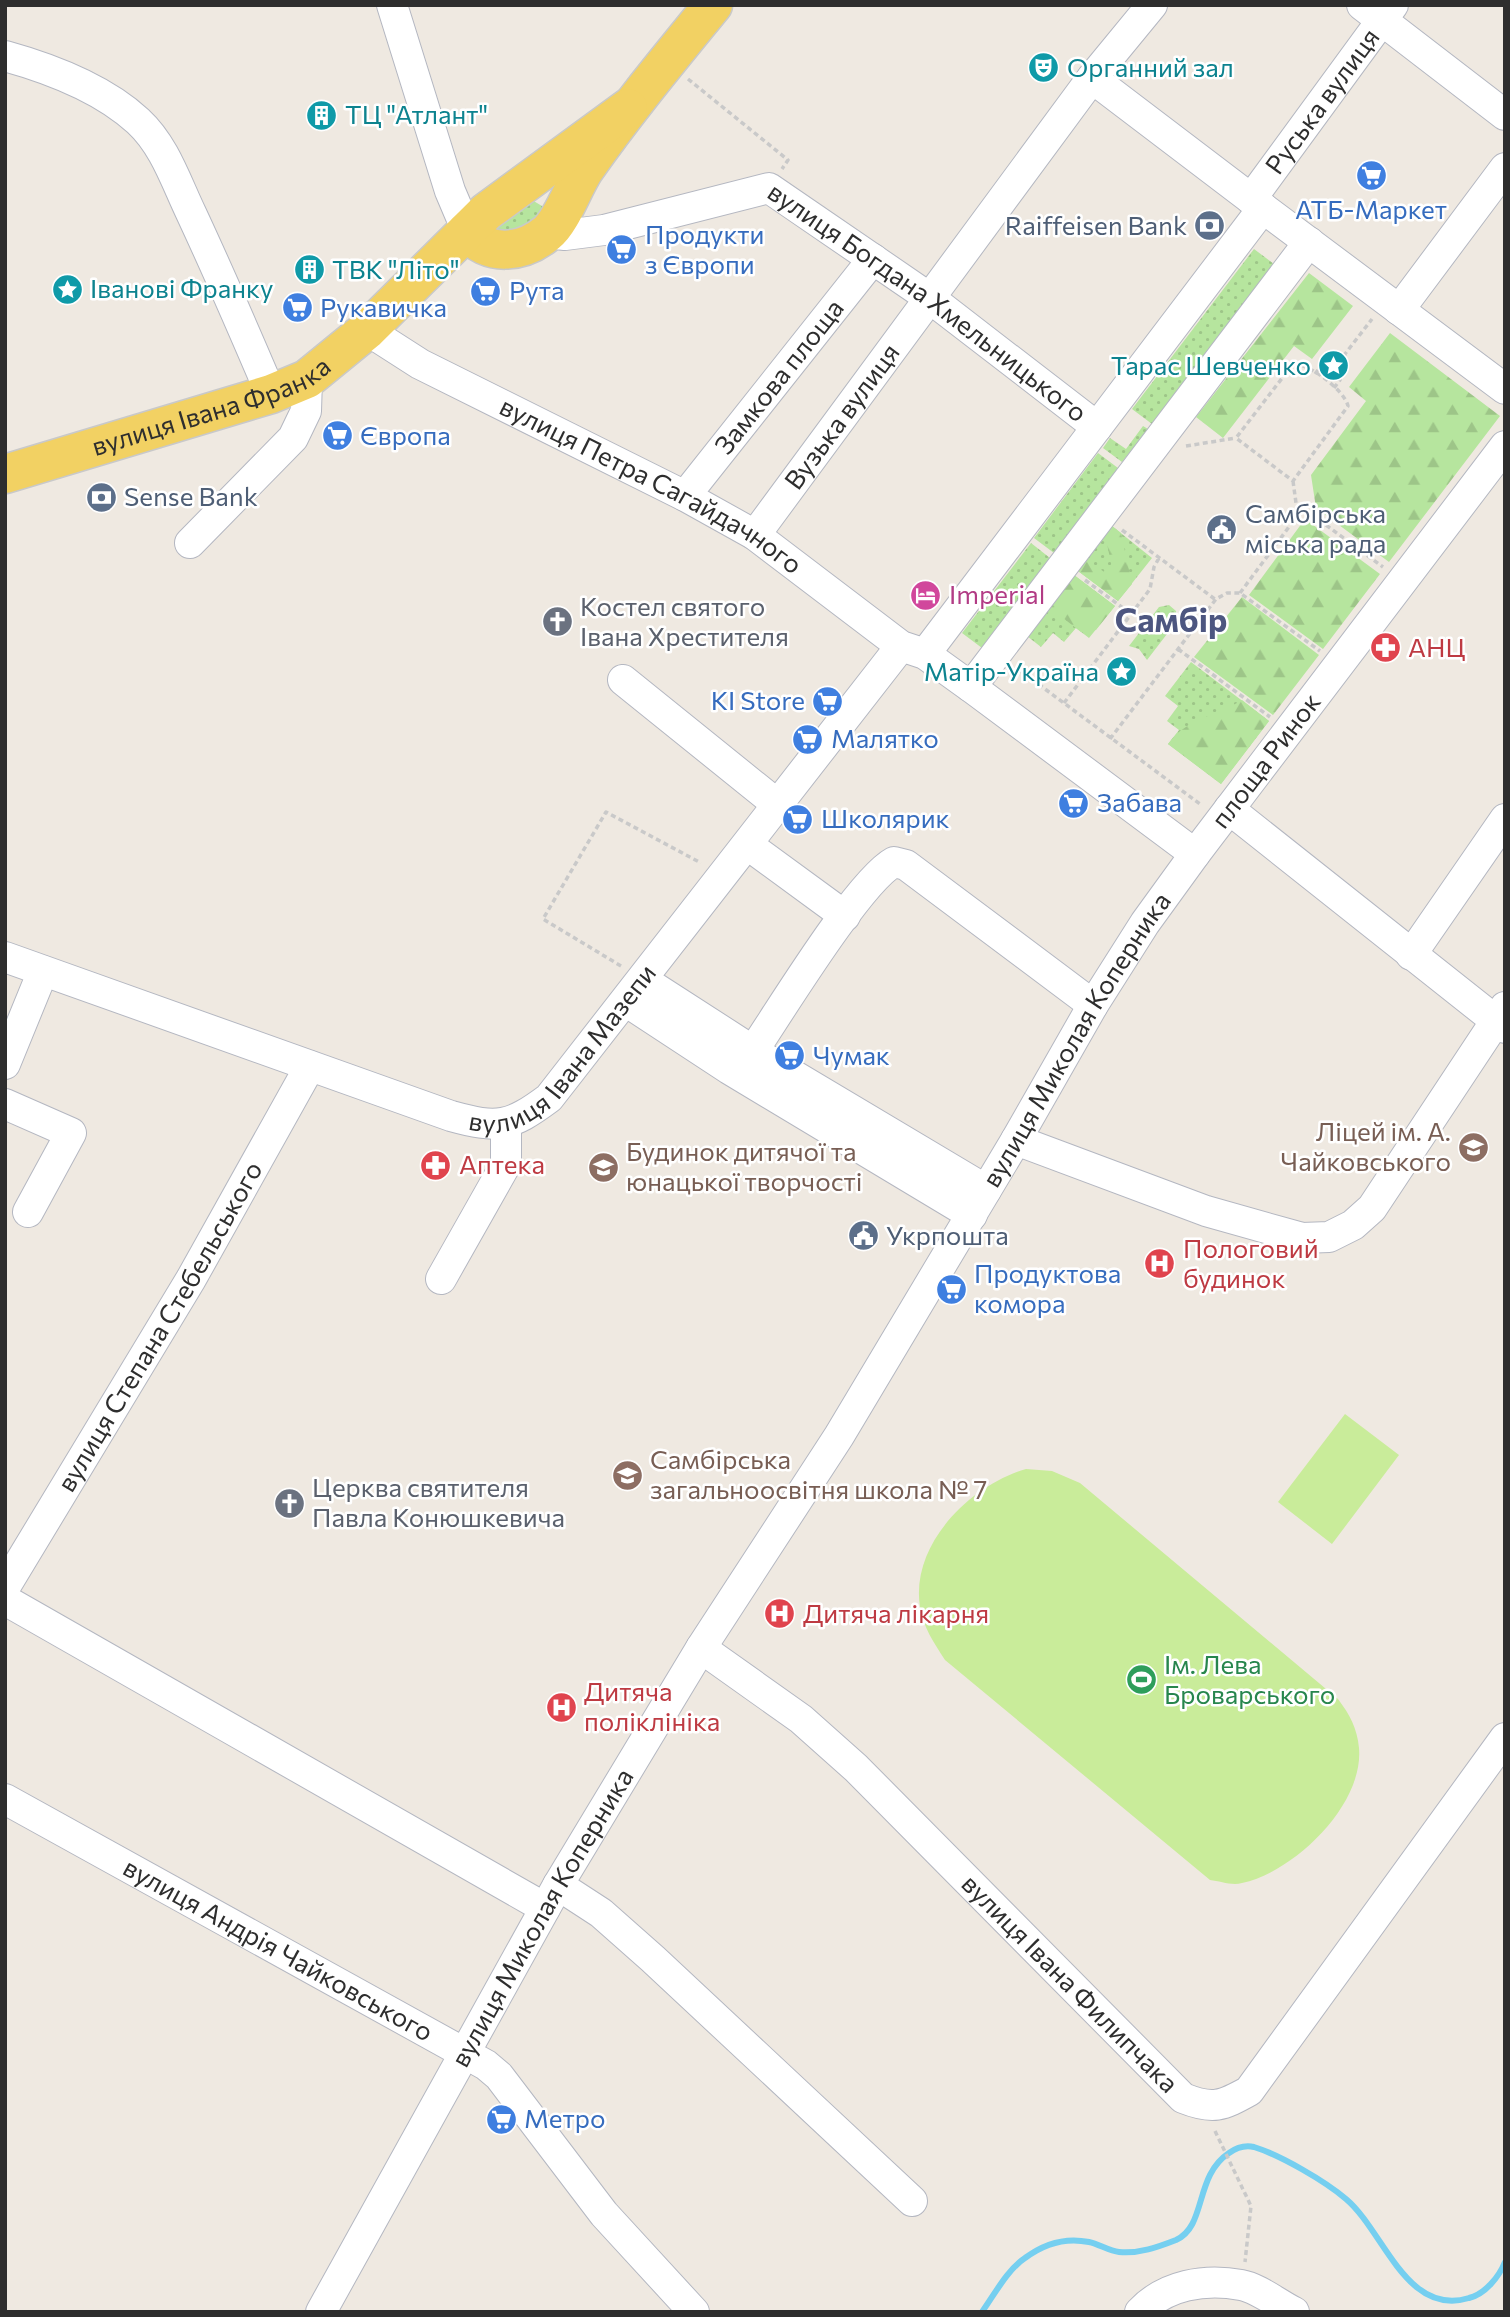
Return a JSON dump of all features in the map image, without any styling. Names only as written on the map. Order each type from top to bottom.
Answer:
[{"type":"main road","points":[[554,223],[582,173],[628,108],[713,5]]},
{"type":"main road","name":"вулиця Івана Франка","points":[[5,474],[271,394],[307,379],[367,330],[467,231],[512,193],[628,108]]},
{"type":"main road","points":[[512,193],[547,194],[554,223]]},
{"type":"main road","name":"вулиця Івана Франка","points":[[396,303],[451,272],[537,240],[554,223]]},
{"type":"main road","points":[[467,231],[485,248],[500,252]]},
{"type":"street","points":[[392,5],[450,191],[467,231]]},
{"type":"street","name":"Вузька вулиця","points":[[755,535],[1092,78],[1152,5]]},
{"type":"street","points":[[1379,10],[1505,115]]},
{"type":"street","name":"Руська вулиця","points":[[1257,204],[1379,10]]},
{"type":"street","points":[[5,56],[48,69],[83,85],[121,108],[151,135],[165,156],[271,394]]},
{"type":"street","points":[[1092,78],[1309,242],[1387,312],[1505,389]]},
{"type":"street","points":[[1387,312],[1505,168]]},
{"type":"street","name":"вулиця Богдана Хмельницького","points":[[554,223],[572,235],[604,230],[769,188],[931,299],[1097,427]]},
{"type":"street","points":[[450,191],[469,200],[484,202],[512,193]]},
{"type":"street","points":[[913,650],[1097,427],[1257,204]]},
{"type":"street","points":[[971,687],[1309,242]]},
{"type":"street","name":"Замкова площа","points":[[685,496],[873,259]]},
{"type":"street","name":"вулиця Петра Сагайдачного","points":[[367,330],[420,364],[685,496],[755,535],[913,650]]},
{"type":"street","points":[[190,543],[293,438],[306,411],[307,379]]},
{"type":"street","name":"площа Ринок","points":[[913,650],[971,687],[1195,854],[1218,806],[1505,446]]},
{"type":"street","name":"вулиця Івана Мазепи","points":[[5,957],[451,1116],[478,1124],[506,1124],[549,1098],[778,805],[913,650]]},
{"type":"street","points":[[622,680],[778,805]]},
{"type":"street","points":[[1016,1140],[1206,1211],[1302,1238],[1329,1237],[1353,1226],[1372,1208],[1502,1019],[1411,955],[1218,806]]},
{"type":"street","points":[[1411,955],[1505,819]]},
{"type":"street","points":[[748,845],[845,916]]},
{"type":"street","name":"вулиця Миколая Коперника","points":[[321,2312],[552,1897],[701,1648],[839,1436],[1016,1140],[1093,1005],[1145,923],[1195,854]]},
{"type":"street","points":[[753,1051],[845,916],[882,868],[894,862],[906,865],[1093,1005]]},
{"type":"street","points":[[5,1064],[43,971]]},
{"type":"street","points":[[635,991],[753,1051],[979,1202]]},
{"type":"street","points":[[635,991],[729,1069],[979,1202]]},
{"type":"street","name":"вулиця Степана Стебельського","points":[[5,1587],[191,1279],[310,1066]]},
{"type":"street","points":[[5,1104],[71,1133],[28,1212]]},
{"type":"street","points":[[441,1279],[506,1164],[506,1124]]},
{"type":"street","points":[[5,1600],[552,1897],[601,1913],[912,2201]]},
{"type":"street","name":"вулиця Івана Филипчака","points":[[701,1648],[801,1720],[856,1768],[1183,2098],[1203,2106],[1224,2105],[1249,2091],[1505,1738]]},
{"type":"street","name":"вулиця Андрія Чайковського","points":[[5,1800],[464,2051],[499,2076],[604,2214],[694,2312]]},
{"type":"street","points":[[1140,2312],[1167,2290],[1203,2284],[1242,2285],[1294,2312]]},
{"type":"path","points":[[667,62],[788,160],[769,188]]},
{"type":"path","points":[[1315,374],[1321,366],[1345,354],[1387,312]]},
{"type":"path","points":[[1334,388],[1340,380],[1345,354]]},
{"type":"path","points":[[1149,452],[1236,438],[1293,365],[1303,364],[1345,397],[1346,412],[1293,481]]},
{"type":"path","points":[[1236,438],[1293,481],[1296,503],[1388,571]]},
{"type":"path","points":[[1240,593],[1303,508]]},
{"type":"path","points":[[1101,515],[1216,600]]},
{"type":"path","points":[[1063,704],[1150,589],[1159,558]]},
{"type":"path","points":[[1111,738],[1216,600],[1227,593],[1240,593],[1324,654]]},
{"type":"path","points":[[1178,649],[1274,720]]},
{"type":"path","points":[[996,653],[1196,803],[1218,806]]},
{"type":"path","points":[[635,991],[542,919],[606,812],[725,875]]},
{"type":"path","points":[[1220,2141],[1251,2206],[1242,2285]]},
{"type":"green space","points":[[532,200],[542,206],[545,217],[497,237],[494,222]]},
{"type":"green space","points":[[1254,249],[1274,264],[1152,424],[1132,409]]},
{"type":"green space","points":[[1309,273],[1353,306],[1312,359],[1294,346],[1223,438],[1196,417]]},
{"type":"green space","points":[[1390,333],[1500,416],[1389,562],[1316,508],[1311,475],[1366,401],[1349,387]]},
{"type":"green space","points":[[1143,426],[1148,429],[1122,462],[1103,448],[1110,438],[1126,449]]},
{"type":"green space","points":[[1098,453],[1118,468],[1054,553],[1034,538]]},
{"type":"green space","points":[[1305,519],[1380,574],[1323,649],[1249,595]]},
{"type":"green space","points":[[1112,526],[1152,558],[1118,601],[1078,571]]},
{"type":"green space","points":[[1112,526],[1121,533],[1132,584],[1118,601],[1078,571],[1086,559],[1107,574],[1112,567],[1105,535]]},
{"type":"green space","points":[[1031,543],[1050,558],[982,648],[962,633]]},
{"type":"green space","points":[[1074,575],[1115,606],[1089,638],[1076,628],[1064,642],[1053,633],[1041,647],[1027,636]]},
{"type":"green space","points":[[1074,575],[1115,606],[1096,630],[1081,632],[1049,607]]},
{"type":"green space","points":[[1242,597],[1319,655],[1273,715],[1194,657]]},
{"type":"green space","points":[[1169,605],[1176,611],[1177,621],[1147,660],[1139,649],[1129,646],[1159,607]]},
{"type":"green space","points":[[1191,662],[1269,721],[1221,784],[1168,744],[1179,730],[1167,721],[1178,706],[1165,696]]},
{"type":"green space","points":[[1242,700],[1269,721],[1221,784],[1168,744],[1184,728]]},
{"type":"green space","points":[[1345,1414],[1399,1455],[1332,1544],[1278,1502]]},
{"type":"green space","name":"Ім. Лева Броварського","points":[[1026,1469],[1052,1471],[1080,1483],[1338,1699],[1346,1711],[1355,1728],[1359,1748],[1358,1770],[1350,1792],[1322,1833],[1283,1865],[1238,1884],[1210,1880],[941,1654],[921,1614],[919,1584],[925,1561],[949,1520],[966,1503],[985,1488]]},
{"type":"waterway","points":[[982,2312],[1013,2269],[1048,2245],[1063,2241],[1080,2241],[1115,2251],[1134,2252],[1176,2240],[1186,2233],[1192,2224],[1210,2174],[1218,2163],[1232,2151],[1244,2147],[1254,2147],[1289,2162],[1346,2199],[1360,2213],[1398,2268],[1412,2283],[1429,2295],[1447,2301],[1475,2296],[1491,2284],[1505,2262]]},
{"type":"place","name":"Органний зал","points":[[1044,68]]},
{"type":"place","name":"ТЦ \"Атлант\"","points":[[322,115]]},
{"type":"place","name":"АТБ-Маркет","points":[[1371,175]]},
{"type":"place","name":"Raiffeisen Bank","points":[[1210,226]]},
{"type":"place","name":"Продукти з Європи","points":[[622,250]]},
{"type":"place","name":"ТВК \"Літо\"","points":[[309,270]]},
{"type":"place","name":"Іванові Франку","points":[[67,289]]},
{"type":"place","name":"Рута","points":[[486,291]]},
{"type":"place","name":"Рукавичка","points":[[297,308]]},
{"type":"place","name":"Тарас Шевченко","points":[[1334,366]]},
{"type":"place","name":"Європа","points":[[337,436]]},
{"type":"place","name":"Sense Bank","points":[[101,497]]},
{"type":"place","name":"Самбірська міська рада","points":[[1222,529]]},
{"type":"place","name":"Imperial","points":[[926,595]]},
{"type":"place","name":"Костел святого Івана Хрестителя","points":[[557,622]]},
{"type":"place","name":"АНЦ","points":[[1385,648]]},
{"type":"place","name":"Матір-Україна","points":[[1122,672]]},
{"type":"place","name":"KI Store","points":[[828,701]]},
{"type":"place","name":"Малятко","points":[[808,739]]},
{"type":"place","name":"Забава","points":[[1074,803]]},
{"type":"place","name":"Школярик","points":[[798,819]]},
{"type":"place","name":"Чумак","points":[[790,1056]]},
{"type":"place","name":"Ліцей ім. А. Чайковського","points":[[1474,1147]]},
{"type":"place","name":"Аптека","points":[[436,1165]]},
{"type":"place","name":"Будинок дитячої та юнацької творчості","points":[[603,1167]]},
{"type":"place","name":"Укрпошта","points":[[863,1236]]},
{"type":"place","name":"Пологовий будинок","points":[[1160,1264]]},
{"type":"place","name":"Продуктова комора","points":[[951,1289]]},
{"type":"place","name":"Самбірська загальноосвітня школа № 7","points":[[627,1475]]},
{"type":"place","name":"Церква святителя Павла Конюшкевича","points":[[289,1503]]},
{"type":"place","name":"Дитяча лікарня","points":[[780,1614]]},
{"type":"place","name":"Ім. Лева Броварського","points":[[1141,1680]]},
{"type":"place","name":"Дитяча поліклініка","points":[[561,1707]]},
{"type":"place","name":"Метро","points":[[501,2119]]},
{"type":"district","name":"Самбір","points":[[1171,620]]}]
